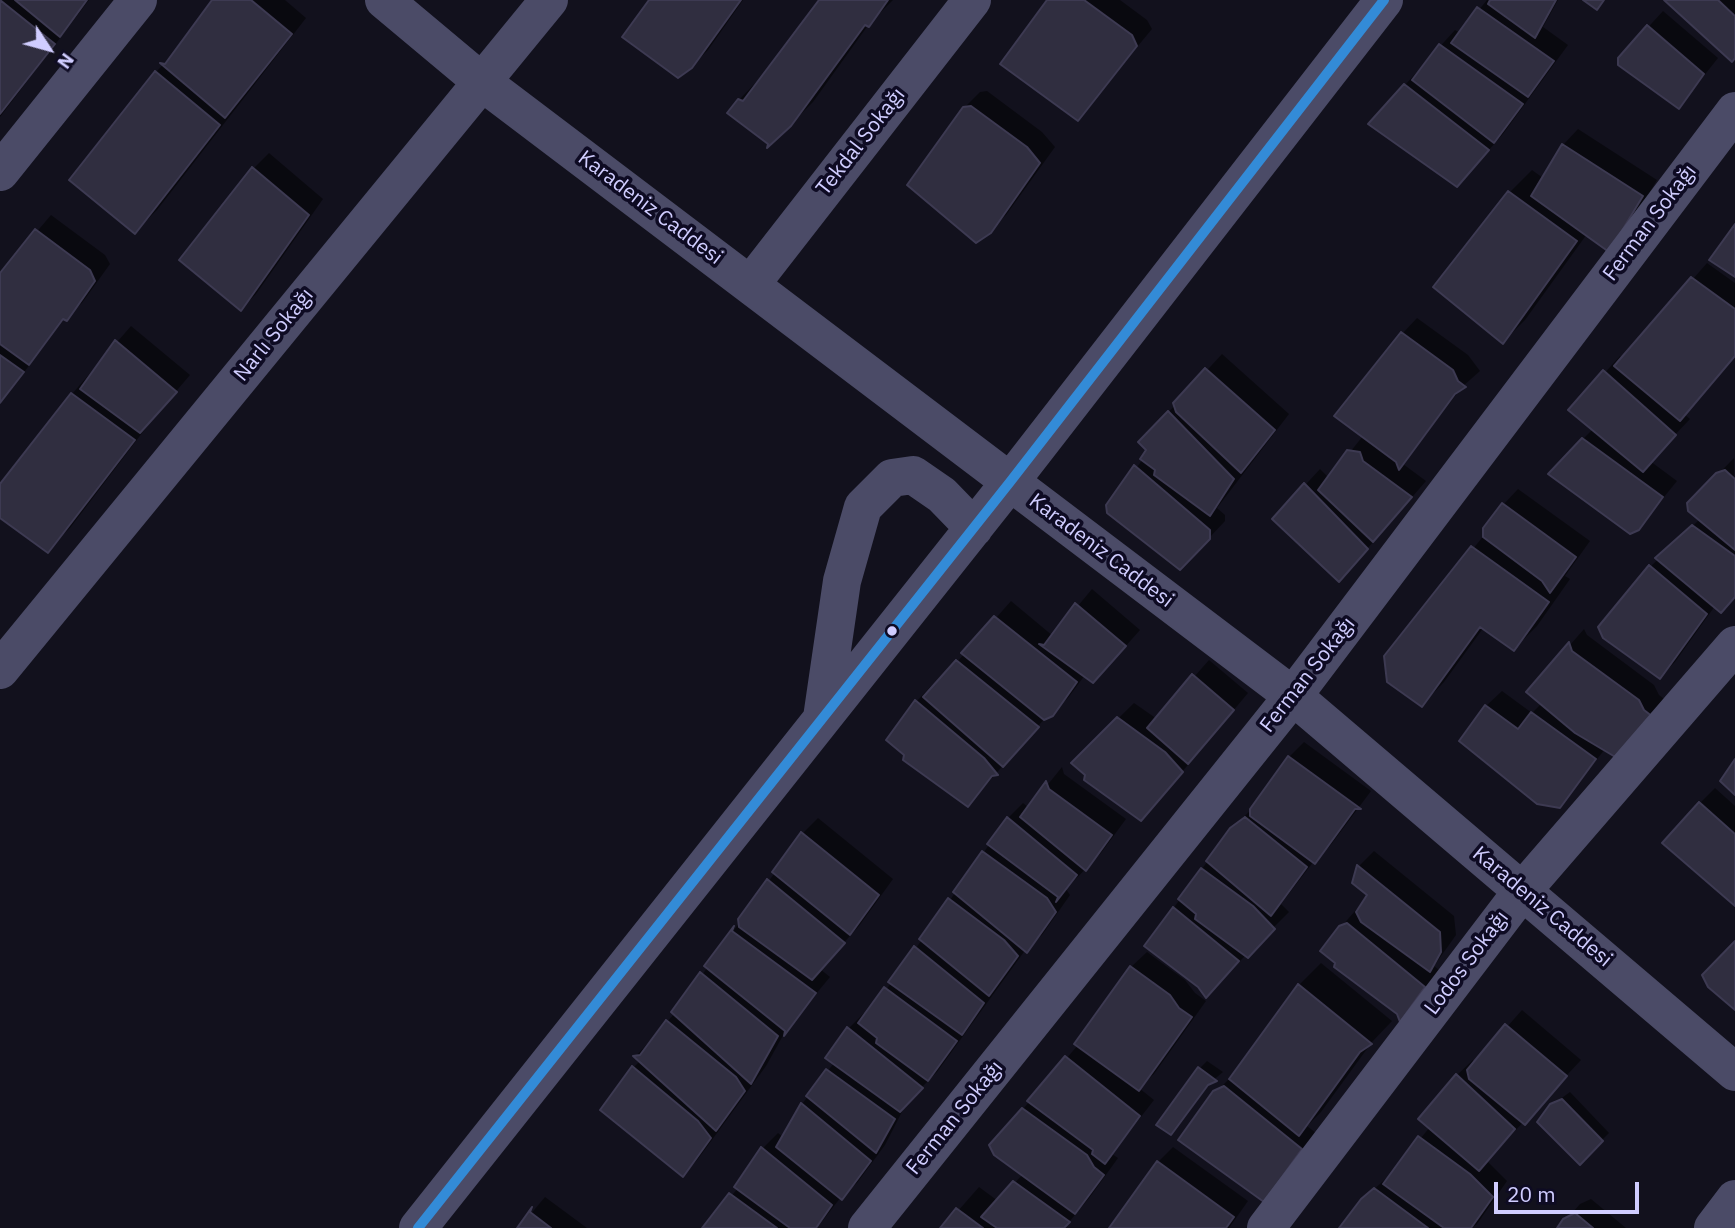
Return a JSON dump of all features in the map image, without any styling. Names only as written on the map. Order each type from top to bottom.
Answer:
[{"type":"street","points":[[0,172],[138,0]]},
{"type":"street","name":"Karadeniz Caddesi","points":[[384,0],[482,82],[1293,696],[1735,1072]]},
{"type":"street","name":"Narlı Sokağı","points":[[0,670],[549,0]]},
{"type":"street","name":"Tekdal Sokağı","points":[[751,284],[972,0]]},
{"type":"street","points":[[418,1228],[974,528],[1384,0]]},
{"type":"street","name":"Ferman Sokağı","points":[[867,1228],[1293,696],[1735,111]]},
{"type":"street","points":[[821,721],[842,581],[863,507],[892,478],[913,475],[942,495],[974,528]]},
{"type":"street","name":"Lodos Sokağı","points":[[1266,1228],[1523,890],[1735,645]]},
{"type":"street","points":[[1713,1228],[1735,1199]]},
{"type":"building","points":[[0,0],[55,44],[0,114]]},
{"type":"building","points":[[15,0],[87,0],[60,37]]},
{"type":"building","points":[[212,0],[251,0],[292,34],[225,118],[160,63],[165,64]]},
{"type":"building","points":[[649,0],[741,0],[692,68],[678,78],[622,37]]},
{"type":"building","points":[[819,0],[888,0],[869,27],[865,25],[791,126],[767,148],[768,144],[727,113],[738,99],[743,101]]},
{"type":"building","points":[[1047,0],[1084,0],[1132,35],[1137,46],[1078,121],[1000,64]]},
{"type":"building","points":[[1490,0],[1556,0],[1535,38],[1488,4]]},
{"type":"building","points":[[1583,0],[1604,0],[1597,10]]},
{"type":"building","points":[[1664,0],[1718,0],[1735,16],[1735,58],[1732,62]]},
{"type":"building","points":[[1477,7],[1554,61],[1528,97],[1451,43]]},
{"type":"building","points":[[1647,25],[1704,74],[1679,109],[1618,65],[1618,58]]},
{"type":"building","points":[[1439,44],[1523,104],[1494,143],[1412,80]]},
{"type":"building","points":[[155,71],[220,125],[135,234],[69,180]]},
{"type":"building","points":[[1404,84],[1489,150],[1457,187],[1368,124]]},
{"type":"building","points":[[971,106],[1027,147],[1040,163],[991,233],[976,243],[907,185],[963,107]]},
{"type":"building","points":[[1562,144],[1643,196],[1609,252],[1531,196]]},
{"type":"building","points":[[252,167],[309,215],[241,311],[179,260]]},
{"type":"building","points":[[1508,191],[1577,241],[1503,344],[1433,287]]},
{"type":"building","points":[[1735,224],[1735,277],[1709,260]]},
{"type":"building","points":[[35,229],[90,270],[95,281],[67,321],[63,319],[29,365],[0,344],[0,273]]},
{"type":"building","points":[[1691,277],[1735,309],[1735,356],[1680,421],[1614,366]]},
{"type":"building","points":[[1401,332],[1453,370],[1458,381],[1466,387],[1455,394],[1399,470],[1396,462],[1334,416]]},
{"type":"building","points":[[115,340],[177,392],[140,433],[80,389]]},
{"type":"building","points":[[0,355],[24,372],[0,403]]},
{"type":"building","points":[[1205,368],[1275,430],[1241,473],[1176,412],[1173,403]]},
{"type":"building","points":[[1603,370],[1676,435],[1643,472],[1568,410]]},
{"type":"building","points":[[71,393],[135,440],[48,553],[0,518],[0,484]]},
{"type":"building","points":[[1168,411],[1234,479],[1210,516],[1154,475],[1155,470],[1140,459],[1146,450],[1138,442]]},
{"type":"building","points":[[1582,438],[1663,497],[1639,530],[1630,534],[1548,474]]},
{"type":"building","points":[[1347,450],[1360,452],[1363,461],[1412,497],[1373,542],[1318,490]]},
{"type":"building","points":[[1134,465],[1210,530],[1210,539],[1180,570],[1107,513],[1106,505]]},
{"type":"building","points":[[1725,470],[1735,479],[1735,550],[1688,511],[1687,503],[1716,473]]},
{"type":"building","points":[[1304,483],[1368,549],[1339,582],[1272,519]]},
{"type":"building","points":[[1502,503],[1576,557],[1550,593],[1542,581],[1483,537],[1483,528]]},
{"type":"building","points":[[1692,525],[1735,556],[1735,597],[1721,613],[1655,558]]},
{"type":"building","points":[[1471,546],[1549,602],[1514,651],[1480,627],[1422,707],[1387,682],[1384,656]]},
{"type":"building","points":[[1649,565],[1707,614],[1660,679],[1603,638],[1598,627]]},
{"type":"building","points":[[1075,603],[1126,646],[1093,683],[1039,644],[1044,645]]},
{"type":"building","points":[[994,616],[1077,682],[1053,716],[1044,720],[961,653]]},
{"type":"building","points":[[1569,642],[1572,651],[1639,700],[1644,710],[1653,717],[1617,758],[1575,733],[1526,692]]},
{"type":"building","points":[[956,660],[1039,727],[1003,767],[923,697]]},
{"type":"building","points":[[1192,674],[1234,710],[1188,764],[1147,728]]},
{"type":"building","points":[[915,700],[984,758],[998,775],[992,776],[968,807],[903,760],[904,755],[886,740]]},
{"type":"building","points":[[1485,705],[1518,729],[1531,712],[1596,759],[1560,808],[1537,804],[1459,741]]},
{"type":"building","points":[[1117,717],[1165,752],[1183,772],[1141,821],[1084,780],[1085,775],[1071,763]]},
{"type":"building","points":[[1288,756],[1361,809],[1355,809],[1315,864],[1250,816],[1250,809]]},
{"type":"building","points":[[1735,759],[1735,795],[1720,781]]},
{"type":"building","points":[[1046,781],[1049,789],[1112,835],[1086,871],[1020,817]]},
{"type":"building","points":[[1699,802],[1735,834],[1735,906],[1662,843]]},
{"type":"building","points":[[1007,817],[1077,875],[1056,902],[1058,897],[987,844]]},
{"type":"building","points":[[1245,817],[1307,867],[1271,916],[1206,861],[1230,828]]},
{"type":"building","points":[[801,832],[879,895],[850,935],[772,872]]},
{"type":"building","points":[[982,851],[1047,898],[1056,912],[1027,953],[953,892]]},
{"type":"building","points":[[1357,865],[1440,932],[1441,952],[1430,972],[1361,922],[1356,912],[1367,895],[1352,883]]},
{"type":"building","points":[[1201,868],[1253,906],[1275,929],[1248,958],[1195,919],[1196,914],[1178,899]]},
{"type":"building","points":[[767,879],[845,943],[812,980],[739,927],[738,919]]},
{"type":"building","points":[[948,898],[1004,940],[1018,956],[989,996],[919,939]]},
{"type":"building","points":[[1173,907],[1239,961],[1206,998],[1198,987],[1144,946]]},
{"type":"building","points":[[1347,923],[1425,987],[1400,1022],[1397,1014],[1334,967],[1335,963],[1320,951],[1339,926]]},
{"type":"building","points":[[734,926],[732,931],[816,993],[784,1036],[785,1031],[704,966]]},
{"type":"building","points":[[1735,941],[1735,1010],[1708,987],[1702,975]]},
{"type":"building","points":[[914,946],[984,1003],[962,1035],[888,982]]},
{"type":"building","points":[[1130,966],[1170,995],[1179,1008],[1192,1017],[1139,1091],[1074,1044]]},
{"type":"building","points":[[700,972],[778,1036],[751,1084],[671,1012]]},
{"type":"building","points":[[1298,984],[1372,1044],[1360,1052],[1299,1136],[1229,1079]]},
{"type":"building","points":[[884,987],[957,1041],[928,1081],[876,1043],[877,1038],[858,1023]]},
{"type":"building","points":[[666,1020],[736,1077],[745,1091],[716,1131],[633,1056],[640,1055]]},
{"type":"building","points":[[1505,1024],[1567,1076],[1525,1125],[1469,1079],[1467,1070]]},
{"type":"building","points":[[847,1027],[923,1088],[900,1112],[825,1058]]},
{"type":"building","points":[[1065,1056],[1140,1116],[1105,1164],[1092,1154],[1093,1150],[1027,1101]]},
{"type":"building","points":[[632,1066],[698,1121],[711,1138],[683,1177],[600,1110]]},
{"type":"building","points":[[1198,1067],[1217,1081],[1208,1085],[1171,1135],[1156,1125]]},
{"type":"building","points":[[826,1069],[895,1119],[876,1153],[806,1096]]},
{"type":"building","points":[[1456,1074],[1515,1129],[1479,1171],[1418,1119]]},
{"type":"building","points":[[1224,1086],[1302,1149],[1264,1202],[1178,1140],[1213,1091]]},
{"type":"building","points":[[1562,1099],[1603,1141],[1580,1165],[1537,1122],[1550,1104]]},
{"type":"building","points":[[801,1103],[871,1161],[842,1200],[776,1147]]},
{"type":"building","points":[[1022,1108],[1087,1155],[1094,1167],[1104,1175],[1075,1214],[994,1155],[989,1145]]},
{"type":"building","points":[[1418,1136],[1470,1174],[1493,1197],[1471,1228],[1444,1228],[1383,1184]]},
{"type":"building","points":[[761,1147],[832,1205],[816,1228],[790,1228],[734,1187]]},
{"type":"building","points":[[1157,1161],[1234,1217],[1226,1228],[1109,1228]]},
{"type":"building","points":[[1013,1181],[1070,1222],[1064,1228],[997,1228],[981,1217]]},
{"type":"building","points":[[1374,1188],[1428,1228],[1339,1228],[1361,1199]]},
{"type":"building","points":[[729,1193],[777,1228],[702,1228]]},
{"type":"building","points":[[532,1207],[530,1212],[551,1228],[517,1228]]},
{"type":"building","points":[[956,1208],[983,1228],[940,1228]]},
{"type":"building","points":[[1575,1213],[1593,1228],[1557,1228],[1563,1219]]},
{"type":"transit line","points":[[418,1228],[1010,482],[1384,0]]}]
